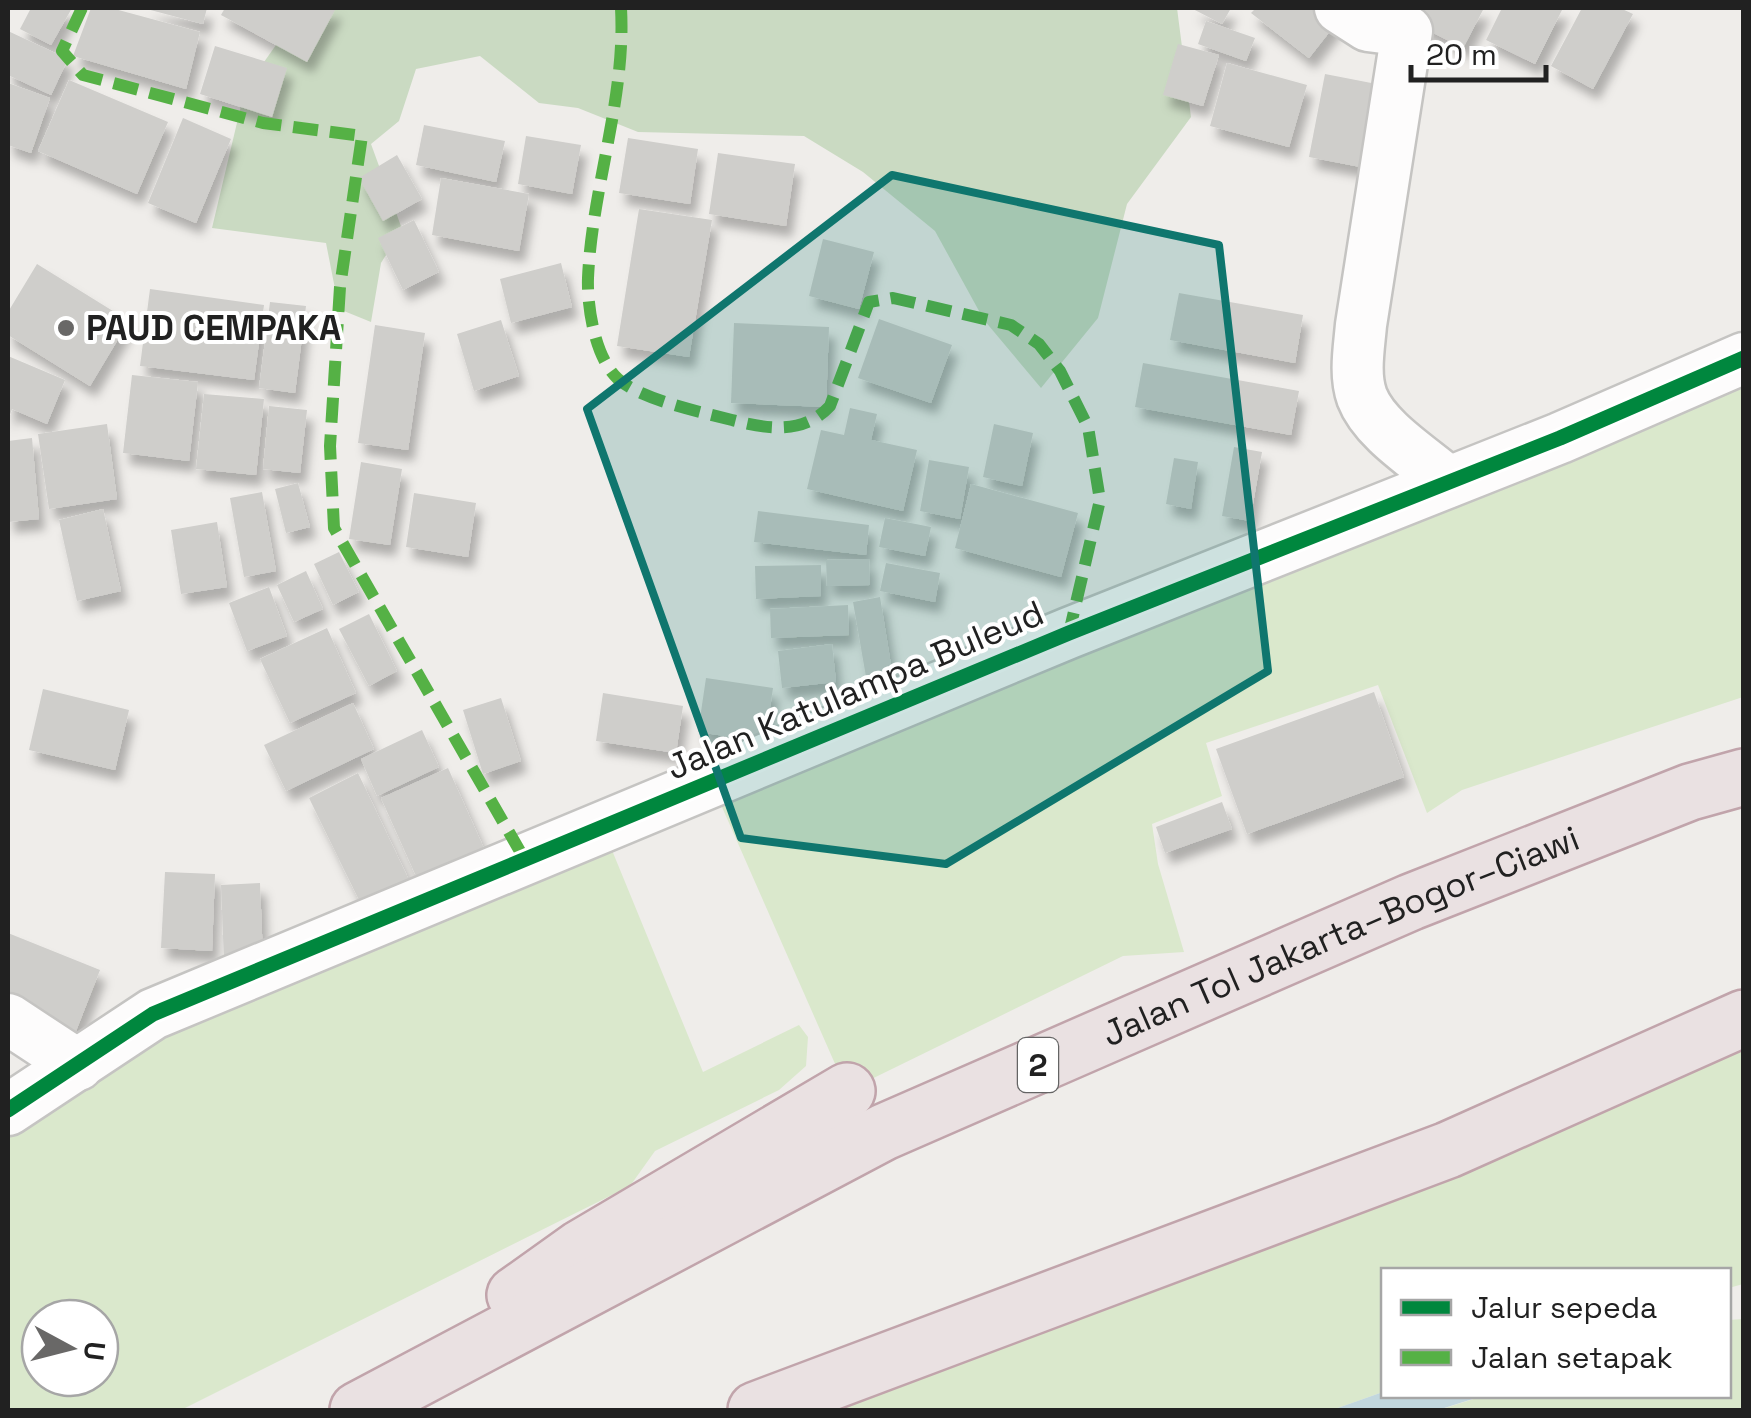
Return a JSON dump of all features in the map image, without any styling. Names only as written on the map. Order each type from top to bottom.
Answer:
[{"type":"highway","name":"Jalan Tol Jakarta–Bogor–Ciawi","points":[[356,1410],[884,1132],[1412,902],[1690,792],[1744,777]]},
{"type":"highway","points":[[756,1410],[1448,1150],[1744,1018]]},
{"type":"highway","points":[[356,1410],[581,1248],[847,1091]]},
{"type":"street","points":[[1340,8],[1368,26],[1406,30],[1361,325],[1358,372],[1362,398],[1390,431],[1448,482]]},
{"type":"street","name":"Jalan Katulampa Buleud","points":[[8,1110],[152,1014],[1744,358]]},
{"type":"street","points":[[8,1019],[78,1065]]},
{"type":"highlighted area","points":[[892,175],[1219,245],[1268,671],[946,864],[741,838],[587,409]]},
{"type":"green space","points":[[302,8],[1177,8],[1191,117],[1127,204],[1098,318],[1041,388],[984,320],[935,231],[863,172],[804,136],[638,132],[578,108],[539,103],[480,56],[416,69],[399,121],[371,144],[402,229],[381,263],[371,322],[339,309],[326,243],[212,228],[245,89]]},
{"type":"green space","points":[[1743,357],[1743,697],[1462,790],[1427,813],[1378,685],[1206,743],[1222,796],[1152,824],[1158,864],[1184,952],[1123,956],[847,1091],[711,782]]},
{"type":"green space","points":[[600,821],[703,1072],[799,1025],[808,1037],[806,1066],[779,1090],[655,1151],[630,1186],[181,1410],[8,1410],[8,1092]]},
{"type":"green space","points":[[1743,1018],[1743,1284],[1731,1287],[1731,1268],[1381,1268],[1381,1393],[1332,1410],[756,1410]]},
{"type":"green space","points":[[1743,1319],[1743,1410],[1439,1410],[1477,1398],[1731,1398],[1731,1320]]},
{"type":"water","points":[[1381,1393],[1381,1398],[1476,1398],[1438,1410],[1332,1410]]},
{"type":"building","points":[[31,8],[72,8],[51,45],[20,29]]},
{"type":"building","points":[[91,8],[111,8],[200,32],[186,89],[73,56]]},
{"type":"building","points":[[143,8],[207,8],[203,24]]},
{"type":"building","points":[[225,8],[336,8],[307,62],[221,15]]},
{"type":"building","points":[[1191,8],[1231,8],[1222,24]]},
{"type":"building","points":[[1256,8],[1331,8],[1342,16],[1309,58],[1251,13]]},
{"type":"building","points":[[1421,8],[1484,8],[1463,48],[1414,23]]},
{"type":"building","points":[[1502,8],[1563,8],[1535,64],[1486,40]]},
{"type":"building","points":[[1582,8],[1620,8],[1633,14],[1593,89],[1551,66]]},
{"type":"building","points":[[1206,21],[1255,38],[1246,61],[1198,44]]},
{"type":"building","points":[[8,31],[68,59],[51,95],[8,75]]},
{"type":"building","points":[[1178,44],[1219,55],[1203,106],[1163,95]]},
{"type":"building","points":[[215,46],[287,68],[272,117],[200,94]]},
{"type":"building","points":[[1227,63],[1307,85],[1289,147],[1210,126]]},
{"type":"building","points":[[1325,74],[1397,88],[1381,171],[1309,157]]},
{"type":"building","points":[[69,80],[168,122],[137,194],[38,151]]},
{"type":"building","points":[[8,83],[50,98],[31,153],[8,145]]},
{"type":"building","points":[[183,118],[231,139],[196,223],[148,203]]},
{"type":"building","points":[[424,125],[505,141],[496,182],[416,165]]},
{"type":"building","points":[[526,136],[581,145],[572,194],[518,184]]},
{"type":"building","points":[[628,138],[698,149],[690,204],[619,193]]},
{"type":"building","points":[[718,153],[795,164],[786,226],[709,214]]},
{"type":"building","points":[[397,155],[422,199],[383,221],[359,178]]},
{"type":"building","points":[[441,178],[529,194],[519,251],[432,235]]},
{"type":"building","points":[[639,209],[712,220],[689,357],[617,346]]},
{"type":"building","points":[[414,220],[439,272],[403,290],[378,238]]},
{"type":"building","points":[[823,239],[874,252],[859,309],[809,296]]},
{"type":"building","points":[[561,263],[572,307],[511,323],[500,279]]},
{"type":"building","name":"PAUD CEMPAKA","points":[[37,264],[129,321],[90,386],[8,335],[8,312]]},
{"type":"building","points":[[150,289],[264,305],[254,380],[140,366]]},
{"type":"building","points":[[1179,293],[1303,315],[1295,363],[1170,340]]},
{"type":"building","points":[[270,302],[306,306],[295,393],[259,388]]},
{"type":"building","points":[[879,319],[952,345],[931,403],[858,378]]},
{"type":"building","points":[[501,320],[519,376],[474,391],[457,334]]},
{"type":"building","points":[[734,323],[829,327],[826,407],[731,403]]},
{"type":"building","points":[[375,325],[425,333],[408,450],[358,443]]},
{"type":"building","points":[[8,356],[65,380],[47,424],[12,409],[8,420]]},
{"type":"building","points":[[1143,363],[1299,391],[1291,435],[1135,407]]},
{"type":"building","points":[[132,375],[198,382],[189,461],[123,453]]},
{"type":"building","points":[[204,394],[264,399],[256,475],[196,469]]},
{"type":"building","points":[[269,406],[307,410],[300,473],[263,469]]},
{"type":"building","points":[[850,408],[877,414],[871,440],[917,450],[903,511],[807,489],[821,430],[844,435]]},
{"type":"building","points":[[107,424],[117,499],[49,509],[38,434]]},
{"type":"building","points":[[994,424],[1033,433],[1022,486],[983,477]]},
{"type":"building","points":[[32,438],[39,519],[8,522],[8,441]]},
{"type":"building","points":[[1234,447],[1262,452],[1250,521],[1222,516]]},
{"type":"building","points":[[1174,458],[1198,462],[1191,509],[1166,504]]},
{"type":"building","points":[[929,460],[969,467],[960,519],[920,511]]},
{"type":"building","points":[[361,462],[402,469],[390,545],[349,539]]},
{"type":"building","points":[[298,483],[310,527],[286,533],[275,489]]},
{"type":"building","points":[[971,484],[1078,513],[1061,577],[955,548]]},
{"type":"building","points":[[262,492],[276,571],[244,577],[230,498]]},
{"type":"building","points":[[414,493],[476,503],[468,557],[406,547]]},
{"type":"building","points":[[103,509],[121,591],[77,601],[59,520]]},
{"type":"building","points":[[758,511],[869,525],[866,555],[754,542]]},
{"type":"building","points":[[885,518],[931,527],[925,556],[879,547]]},
{"type":"building","points":[[217,522],[227,587],[181,594],[171,530]]},
{"type":"building","points":[[339,552],[359,592],[333,605],[314,564]]},
{"type":"building","points":[[869,559],[870,585],[827,586],[826,560]]},
{"type":"building","points":[[886,563],[940,573],[935,602],[880,591]]},
{"type":"building","points":[[821,565],[821,596],[756,599],[755,566]]},
{"type":"building","points":[[306,571],[323,609],[294,622],[277,585]]},
{"type":"building","points":[[269,587],[287,636],[247,651],[229,603]]},
{"type":"building","points":[[880,597],[895,690],[869,694],[853,602]]},
{"type":"building","points":[[848,605],[849,635],[771,638],[770,609]]},
{"type":"building","points":[[369,614],[397,671],[369,686],[339,629]]},
{"type":"building","points":[[327,628],[356,693],[290,723],[260,659]]},
{"type":"building","points":[[832,644],[836,682],[782,688],[778,651]]},
{"type":"building","points":[[706,678],[773,688],[765,742],[698,732]]},
{"type":"building","points":[[43,689],[129,710],[115,770],[29,750]]},
{"type":"building","points":[[1374,692],[1404,777],[1247,834],[1216,749]]},
{"type":"building","points":[[603,693],[683,706],[676,753],[596,741]]},
{"type":"building","points":[[501,698],[521,761],[483,774],[463,710]]},
{"type":"building","points":[[353,703],[374,749],[286,791],[264,745]]},
{"type":"building","points":[[422,730],[439,767],[377,796],[361,759]]},
{"type":"building","points":[[448,768],[487,855],[420,885],[381,798]]},
{"type":"building","points":[[358,773],[409,880],[361,904],[309,798]]},
{"type":"building","points":[[1222,802],[1232,829],[1165,853],[1156,827]]},
{"type":"building","points":[[165,872],[215,874],[212,951],[161,948]]},
{"type":"building","points":[[260,883],[263,959],[224,961],[221,885]]},
{"type":"building","points":[[8,933],[100,970],[76,1031],[8,1004]]},
{"type":"marked path","points":[[82,8],[62,51],[83,75],[263,123],[362,136],[340,287],[330,446],[334,528],[525,860]]},
{"type":"marked path","points":[[621,8],[619,76],[588,278],[594,332],[610,370],[629,386],[672,404],[745,423],[796,426],[830,406],[869,302],[893,298],[1011,325],[1039,344],[1060,371],[1088,427],[1100,500],[1069,633]]},
{"type":"cycle path","points":[[8,1110],[153,1014],[1069,633],[1560,438],[1744,358]]},
{"type":"place","name":"PAUD CEMPAKA","points":[[66,328]]}]
